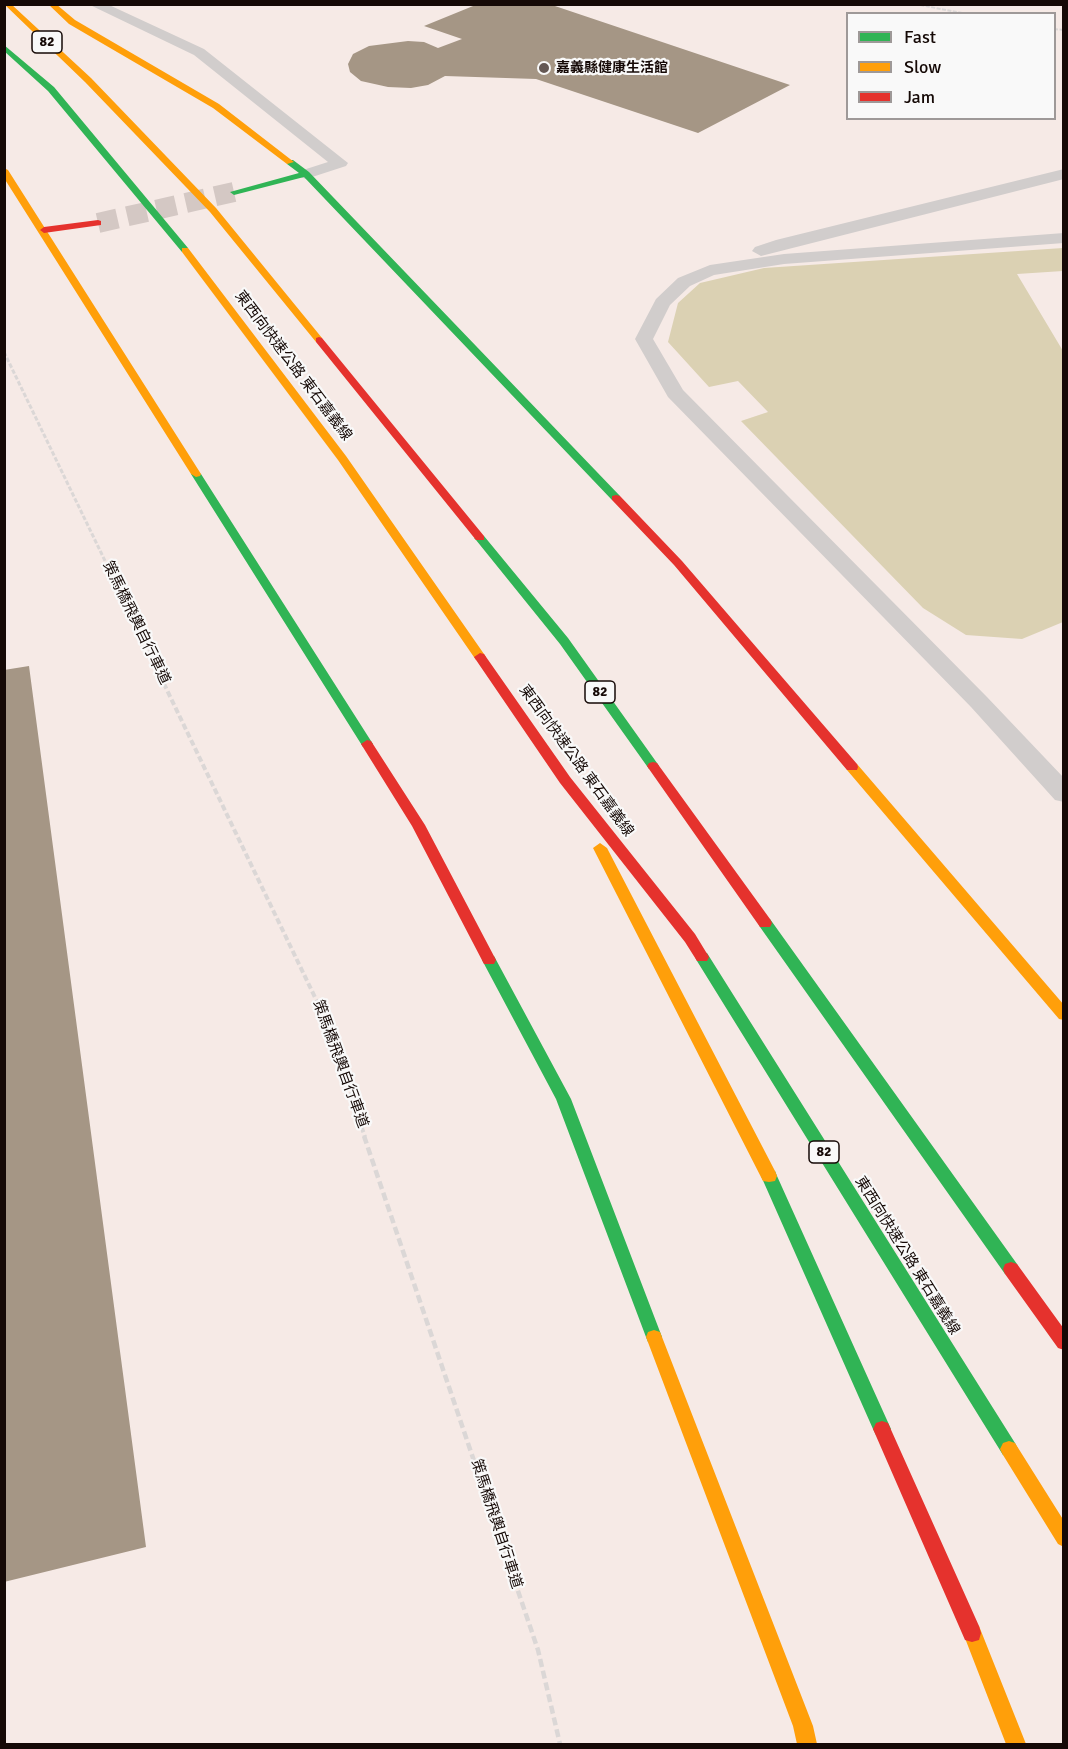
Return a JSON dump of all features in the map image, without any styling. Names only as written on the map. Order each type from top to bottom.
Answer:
[{"type":"main road","name":"82","points":[[6,4],[88,80],[213,210],[564,641],[1064,1343]]},
{"type":"main road","points":[[51,4],[72,22],[216,105],[306,174],[678,563],[1064,1015]]},
{"type":"main road","name":"東西向快速公路 東石嘉義線","points":[[4,47],[51,89],[163,221],[342,458],[565,780],[690,938],[1064,1538]]},
{"type":"main road","points":[[4,170],[418,825],[563,1099],[803,1726],[807,1744]]},
{"type":"main road","points":[[234,192],[306,174]]},
{"type":"main road","points":[[44,230],[98,223]]},
{"type":"main road","points":[[565,780],[773,1184],[981,1653],[1016,1744]]},
{"type":"lane","points":[[95,4],[199,52],[340,163],[306,174]]},
{"type":"lane","points":[[1064,174],[782,244],[710,270],[684,282],[662,303],[644,339],[675,393],[979,702],[1064,795]]},
{"type":"lane","points":[[710,270],[784,259],[1064,238]]},
{"type":"path","points":[[915,4],[957,12]]},
{"type":"path","name":"策馬橋飛輿自行車道","points":[[4,352],[324,1016],[538,1650],[560,1744]]},
{"type":"shaded area","points":[[1063,248],[1063,271],[1017,274],[1063,351],[1063,622],[1022,639],[966,635],[923,608],[741,421],[768,412],[738,381],[709,387],[668,342],[678,303],[700,283],[764,268]]},
{"type":"building","name":"嘉義縣健康生活館","points":[[478,4],[549,4],[790,85],[698,133],[536,79],[445,76],[428,85],[411,88],[388,87],[361,81],[350,72],[348,64],[353,54],[369,46],[408,41],[424,42],[438,48],[462,39],[424,26]]},
{"type":"building","points":[[29,666],[146,1547],[4,1582],[4,670]]},
{"type":"tunnel","points":[[98,223],[234,192]]},
{"type":"traffic: fast","points":[[4,47],[51,89],[185,250]]},
{"type":"traffic: fast","points":[[290,162],[306,174],[616,498]]},
{"type":"traffic: fast","points":[[234,192],[306,174]]},
{"type":"traffic: fast","points":[[196,474],[367,744]]},
{"type":"traffic: fast","points":[[480,538],[564,641],[653,766]]},
{"type":"traffic: fast","points":[[765,923],[1011,1269]]},
{"type":"traffic: fast","points":[[702,957],[1009,1449]]},
{"type":"traffic: fast","points":[[489,960],[563,1099],[654,1337]]},
{"type":"traffic: fast","points":[[769,1176],[882,1429]]},
{"type":"traffic: slow","points":[[6,4],[88,80],[213,210],[319,340]]},
{"type":"traffic: slow","points":[[51,4],[72,22],[216,106],[290,162]]},
{"type":"traffic: slow","points":[[4,170],[196,474]]},
{"type":"traffic: slow","points":[[185,250],[342,458],[480,657]]},
{"type":"traffic: slow","points":[[852,767],[1064,1015]]},
{"type":"traffic: slow","points":[[600,848],[769,1176]]},
{"type":"traffic: slow","points":[[654,1337],[803,1726],[807,1744]]},
{"type":"traffic: slow","points":[[1009,1449],[1064,1538]]},
{"type":"traffic: slow","points":[[972,1633],[1016,1744]]},
{"type":"traffic: jam","points":[[44,230],[98,223]]},
{"type":"traffic: jam","points":[[319,340],[480,538]]},
{"type":"traffic: jam","points":[[616,498],[678,563],[852,767]]},
{"type":"traffic: jam","points":[[480,657],[565,780],[690,938],[702,957]]},
{"type":"traffic: jam","points":[[367,744],[418,825],[489,960]]},
{"type":"traffic: jam","points":[[653,766],[765,923]]},
{"type":"traffic: jam","points":[[1011,1269],[1064,1343]]},
{"type":"traffic: jam","points":[[882,1429],[972,1633]]},
{"type":"place","name":"嘉義縣健康生活館","points":[[544,68]]}]
